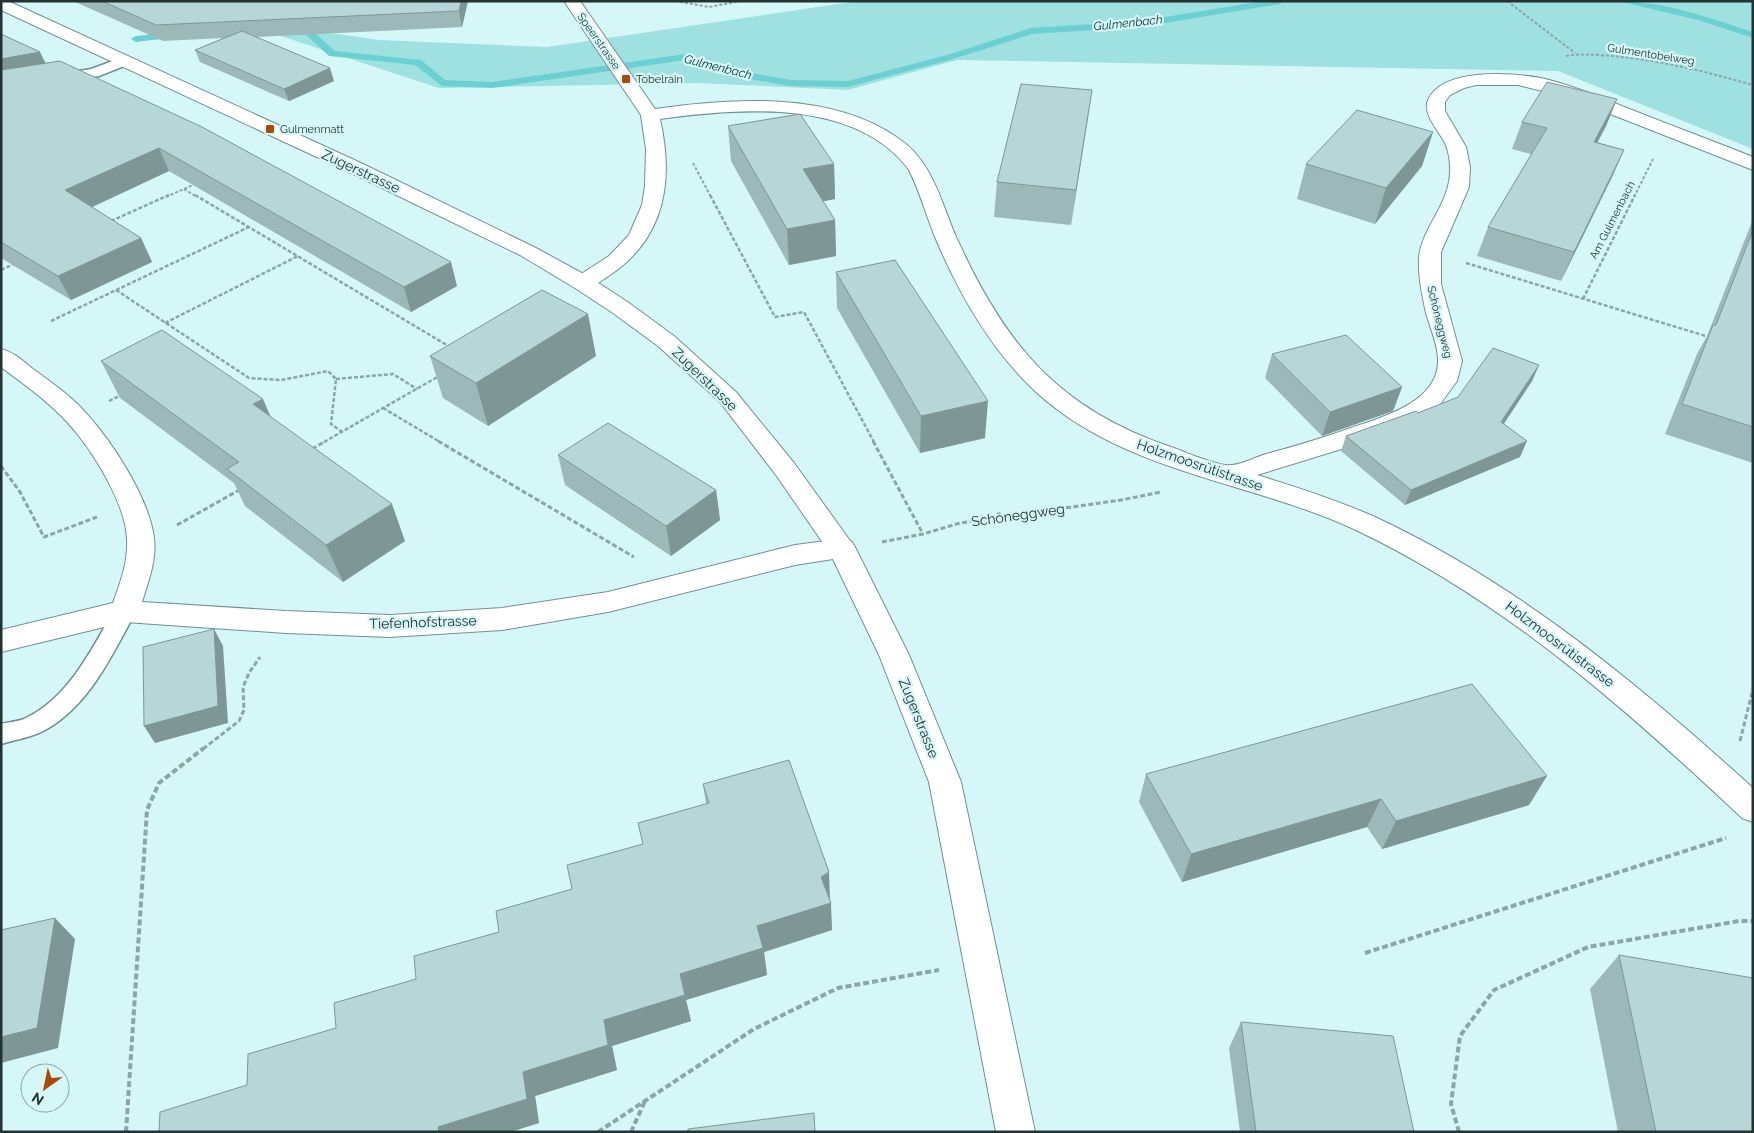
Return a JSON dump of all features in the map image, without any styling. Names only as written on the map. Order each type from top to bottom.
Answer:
[{"type":"street","name":"Speerstrasse","points":[[572,1],[650,115],[656,136],[658,157],[656,180],[646,222],[628,249],[609,266],[583,282]]},
{"type":"street","name":"Zugerstrasse","points":[[1,4],[444,210],[527,251],[583,282],[621,308],[666,341],[728,397],[785,468],[842,549],[894,655],[945,782],[1016,1132]]},
{"type":"street","name":"Schöneggweg","points":[[1228,475],[1339,441],[1408,416],[1429,402],[1446,381],[1450,361],[1430,284],[1430,252],[1458,187],[1460,167],[1457,147],[1436,111],[1436,102],[1444,91],[1458,84],[1476,80],[1498,79],[1542,84],[1573,93],[1753,164]]},
{"type":"street","name":"Holzmoosrütistrasse","points":[[650,115],[721,105],[782,106],[822,112],[876,132],[906,151],[925,180],[951,250],[997,333],[1041,384],[1082,416],[1141,446],[1362,522],[1429,555],[1493,594],[1585,659],[1753,808]]},
{"type":"street","points":[[1,356],[36,382],[77,418],[116,470],[132,504],[141,540],[139,567],[125,611]]},
{"type":"street","name":"Tiefenhofstrasse","points":[[1,642],[125,611],[286,622],[390,626],[502,619],[608,602],[795,555],[842,549]]},
{"type":"lane","points":[[49,80],[94,73],[124,61]]},
{"type":"lane","points":[[1,734],[31,726],[56,710],[80,684],[125,611]]},
{"type":"path","points":[[675,1],[709,7],[741,1]]},
{"type":"path","name":"Gulmentobelweg","points":[[1507,1],[1576,53],[1619,56],[1685,66],[1753,86]]},
{"type":"path","points":[[658,157],[694,164],[775,317],[804,312],[923,534]]},
{"type":"path","name":"Am Gulmenbach","points":[[1583,299],[1653,158]]},
{"type":"path","points":[[111,222],[201,181]]},
{"type":"path","points":[[184,189],[452,348]]},
{"type":"path","points":[[51,321],[250,227]]},
{"type":"path","points":[[1430,252],[1715,339]]},
{"type":"path","points":[[165,324],[298,256]]},
{"type":"path","points":[[1,270],[20,262]]},
{"type":"path","points":[[116,290],[249,378],[281,380],[328,371],[336,379]]},
{"type":"path","points":[[198,355],[206,350]]},
{"type":"path","points":[[309,450],[446,372]]},
{"type":"path","points":[[336,379],[393,374],[416,389]]},
{"type":"path","points":[[336,379],[331,424],[342,432]]},
{"type":"path","points":[[383,408],[646,565],[661,590]]},
{"type":"path","points":[[1,466],[20,492],[44,536],[132,504]]},
{"type":"path","points":[[141,540],[176,526],[242,488]]},
{"type":"path","name":"Schöneggweg","points":[[842,549],[923,534],[960,523],[1121,500],[1167,491]]},
{"type":"path","points":[[126,1132],[147,810],[159,783],[239,721],[244,710],[243,687],[249,673],[286,622]]},
{"type":"path","points":[[1729,785],[1753,689]]},
{"type":"path","points":[[1365,953],[1734,836]]},
{"type":"path","points":[[1459,1132],[1451,1104],[1460,1036],[1494,990],[1588,947],[1739,921],[1753,921]]},
{"type":"path","points":[[598,1132],[754,1030],[838,988],[982,962]]},
{"type":"path","points":[[631,1132],[646,1100]]},
{"type":"shaded area","points":[[859,1],[1753,1],[1753,149],[1558,71],[957,60],[848,90],[699,83],[439,88],[226,18],[379,40],[547,47]]},
{"type":"building","points":[[102,1],[461,1],[459,11],[156,25]]},
{"type":"building","points":[[242,31],[330,68],[284,89],[195,50]]},
{"type":"building","points":[[1,34],[40,52],[1,59]]},
{"type":"building","points":[[60,61],[202,127],[451,262],[404,287],[159,148],[65,190],[141,238],[58,276],[1,242],[1,70]]},
{"type":"building","points":[[1547,82],[1617,99],[1594,142],[1624,150],[1574,252],[1488,227],[1547,128],[1522,122]]},
{"type":"building","points":[[1021,84],[1092,90],[1076,190],[997,182]]},
{"type":"building","points":[[1357,110],[1433,132],[1386,188],[1306,164]]},
{"type":"building","points":[[800,114],[834,164],[803,169],[835,220],[787,229],[728,126]]},
{"type":"building","points":[[1753,230],[1753,427],[1682,404],[1713,325],[1716,325]]},
{"type":"building","points":[[895,260],[988,401],[921,416],[836,272]]},
{"type":"building","points":[[542,290],[588,314],[476,383],[430,356]]},
{"type":"building","points":[[162,330],[263,399],[253,404],[392,504],[326,545],[227,469],[239,462],[101,361]]},
{"type":"building","points":[[1346,335],[1402,387],[1330,412],[1272,354]]},
{"type":"building","points":[[1493,348],[1539,365],[1501,422],[1527,441],[1411,490],[1346,436],[1416,411],[1418,413],[1458,397]]},
{"type":"building","points":[[608,423],[716,490],[666,526],[558,455]]},
{"type":"building","points":[[214,629],[218,706],[144,726],[143,647]]},
{"type":"building","points":[[1472,684],[1547,776],[1396,821],[1381,799],[1191,854],[1146,774]]},
{"type":"building","points":[[789,760],[829,872],[821,877],[831,903],[757,926],[763,948],[680,974],[685,995],[604,1020],[608,1045],[523,1072],[527,1099],[438,1127],[439,1132],[159,1132],[160,1112],[247,1085],[248,1054],[336,1028],[334,1003],[416,979],[414,956],[499,932],[496,911],[572,889],[567,865],[643,844],[638,823],[709,803],[703,784]]},
{"type":"building","points":[[55,918],[37,1028],[1,1037],[1,930]]},
{"type":"building","points":[[1619,955],[1753,978],[1753,1132],[1656,1132]]},
{"type":"building","points":[[1241,1022],[1393,1036],[1414,1132],[1256,1132]]},
{"type":"building","points":[[814,1113],[815,1132],[688,1132],[688,1129]]},
{"type":"waterway","name":"Gulmenbach","points":[[292,29],[305,29],[332,54],[418,62],[442,83],[492,85],[685,57],[750,76],[791,83],[848,84],[950,57],[1031,31],[1141,24],[1280,1]]},
{"type":"waterway","name":"Gulmenbach","points":[[1622,1],[1700,18],[1753,35]]},
{"type":"waterway","name":"Gulmenbach","points":[[136,39],[174,35]]},
{"type":"place","name":"Tobelrain","points":[[626,79]]},
{"type":"place","name":"Gulmenmatt","points":[[270,129]]}]
